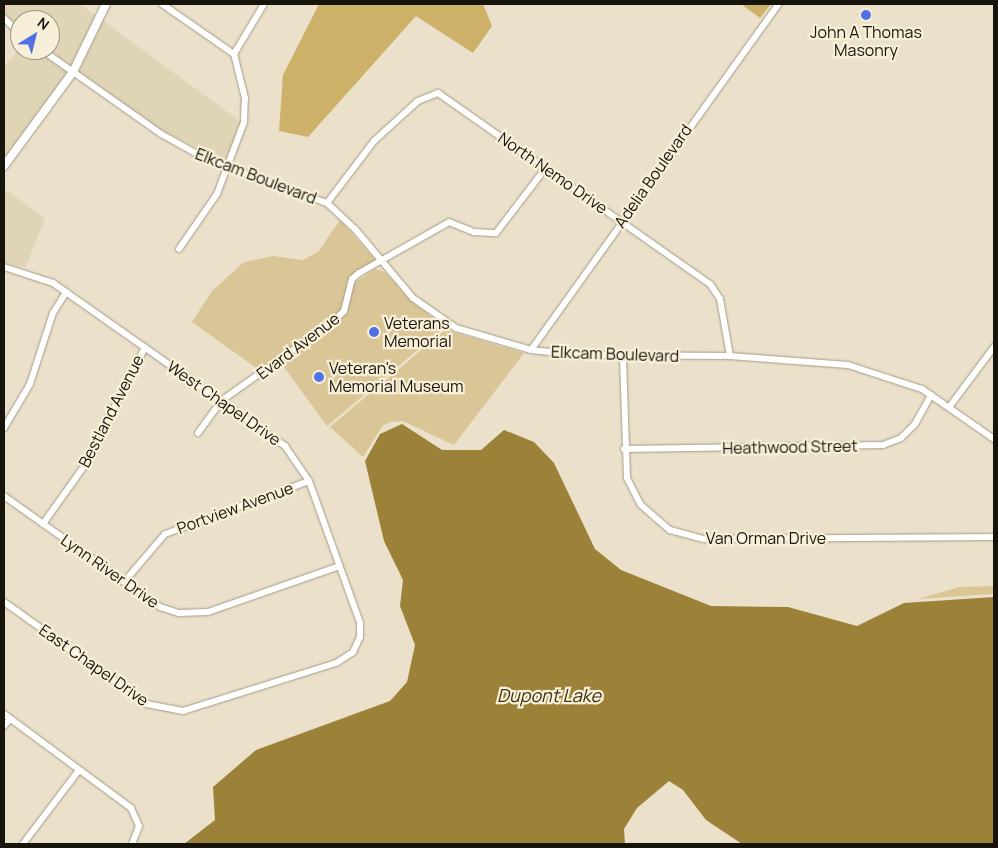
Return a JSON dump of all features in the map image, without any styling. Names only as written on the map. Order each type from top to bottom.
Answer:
[{"type":"main road","points":[[4,166],[73,72],[106,4]]},
{"type":"street","points":[[162,4],[234,54],[245,98],[244,122],[209,210],[179,249]]},
{"type":"street","points":[[234,54],[264,4]]},
{"type":"street","name":"Adelia Boulevard","points":[[531,350],[779,4]]},
{"type":"street","name":"Elkcam Boulevard","points":[[56,60],[161,134],[227,165],[326,203],[431,314],[482,338],[531,350],[623,357],[730,356],[848,365],[894,378],[931,395],[950,406],[994,439]]},
{"type":"street","name":"North Nemo Drive","points":[[326,203],[374,141],[431,94],[447,98],[710,284],[720,299],[730,356]]},
{"type":"street","name":"Evard Avenue","points":[[198,433],[221,401],[335,320],[344,311],[352,280],[449,222],[474,232],[496,233],[545,168]]},
{"type":"street","name":"West Chapel Drive","points":[[4,267],[30,272],[66,292],[285,446],[309,481],[360,623],[356,646]]},
{"type":"street","points":[[4,428],[30,384],[53,314],[66,292]]},
{"type":"street","name":"Bestland Avenue","points":[[43,524],[85,465],[145,347]]},
{"type":"street","points":[[950,406],[994,347]]},
{"type":"street","name":"Van Orman Drive","points":[[623,357],[624,449],[627,478],[641,505],[654,519],[686,536],[994,537]]},
{"type":"street","name":"Heathwood Street","points":[[624,449],[883,445],[901,438],[915,424],[931,395]]},
{"type":"street","name":"Portview Avenue","points":[[124,582],[165,534],[309,481]]},
{"type":"street","name":"Lynn River Drive","points":[[4,496],[160,607],[195,614],[339,566]]},
{"type":"street","name":"East Chapel Drive","points":[[4,602],[160,709],[194,710],[336,663],[356,646]]},
{"type":"street","points":[[4,714],[137,816],[139,826],[132,844]]},
{"type":"street","points":[[4,726],[10,719]]},
{"type":"street","points":[[23,844],[79,770]]},
{"type":"shaded area","points":[[4,4],[79,4],[97,16],[72,67],[60,58],[60,10],[10,10],[10,19],[4,13]]},
{"type":"shaded area","points":[[319,4],[483,4],[492,26],[473,53],[416,16],[308,137],[279,131],[283,75]]},
{"type":"shaded area","points":[[741,4],[771,4],[760,18]]},
{"type":"shaded area","points":[[102,20],[241,122],[225,161],[163,131],[78,71]]},
{"type":"shaded area","points":[[10,60],[50,60],[69,73],[4,161],[4,68]]},
{"type":"shaded area","points":[[4,189],[45,218],[26,267],[4,263]]},
{"type":"shaded area","points":[[340,220],[377,262],[350,277],[341,309],[333,318],[259,370],[192,322],[212,291],[244,262],[273,256],[303,260],[318,252]]},
{"type":"shaded area","points":[[375,269],[385,272],[410,300],[445,327],[327,426],[281,363],[342,318],[353,284]]},
{"type":"shaded area","points":[[445,330],[524,353],[454,445],[403,421],[392,422],[383,425],[363,457],[330,427]]},
{"type":"shaded area","points":[[994,586],[994,594],[918,599],[959,587]]},
{"type":"water","name":"Dupont Lake","points":[[402,424],[442,450],[481,450],[504,430],[534,442],[554,463],[595,549],[621,570],[711,606],[788,607],[857,626],[904,603],[994,597],[994,844],[742,844],[706,820],[683,790],[669,781],[637,808],[624,829],[625,844],[184,844],[215,820],[213,787],[256,750],[390,701],[407,682],[415,645],[400,606],[403,580],[384,541],[365,461],[380,434]]},
{"type":"place","name":"John A Thomas Masonry","points":[[866,15]]},
{"type":"place","name":"Veterans Memorial","points":[[374,332]]},
{"type":"place","name":"Veteran's Memorial Museum","points":[[319,377]]}]
